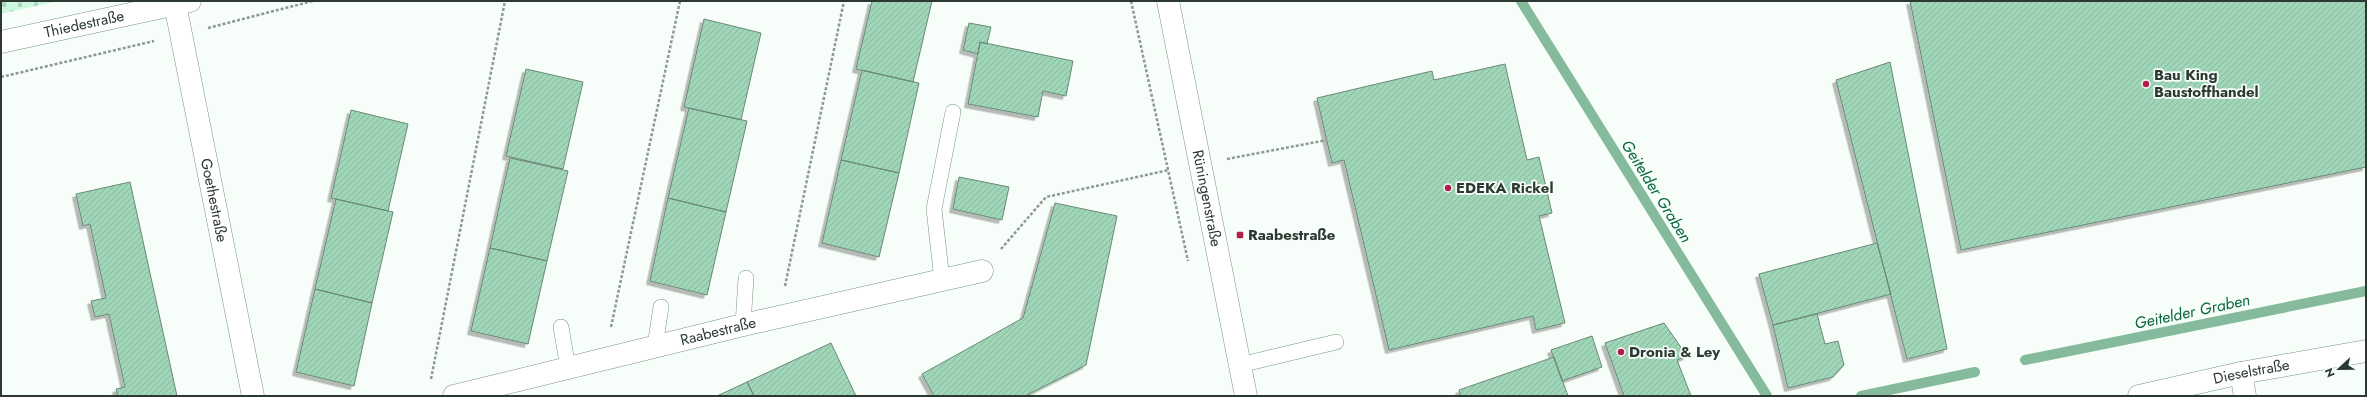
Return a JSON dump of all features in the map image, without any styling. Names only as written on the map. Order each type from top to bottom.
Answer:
[{"type":"street","name":"Rüningenstraße","points":[[1168,1],[1199,165],[1246,396]]},
{"type":"street","name":"Thiedestraße","points":[[1,42],[182,3]]},
{"type":"street","name":"Goethestraße","points":[[182,3],[253,396]]},
{"type":"street","name":"Raabestraße","points":[[454,396],[743,325],[982,271]]},
{"type":"street","name":"Dieselstraße","points":[[2150,395],[2241,373],[2366,351]]},
{"type":"street","points":[[2241,373],[2245,396]]},
{"type":"lane","points":[[942,280],[934,209],[953,112]]},
{"type":"lane","points":[[743,325],[746,278]]},
{"type":"lane","points":[[655,346],[661,307]]},
{"type":"lane","points":[[561,327],[568,368]]},
{"type":"lane","points":[[1240,365],[1336,342]]},
{"type":"path","points":[[432,385],[431,380],[505,1]]},
{"type":"path","points":[[611,357],[609,339],[680,1]]},
{"type":"path","points":[[787,315],[783,297],[792,246],[844,1]]},
{"type":"path","points":[[982,271],[1046,197],[1168,170],[1131,1]]},
{"type":"path","points":[[1199,165],[1327,140]]},
{"type":"green space","points":[[1,1],[58,1],[1,14]]},
{"type":"building","points":[[872,1],[932,1],[913,82],[856,69]]},
{"type":"building","name":"Bau King Baustoffhandel","points":[[1910,1],[2366,1],[2366,167],[1961,250]]},
{"type":"building","points":[[704,19],[761,33],[741,120],[684,107]]},
{"type":"building","points":[[969,23],[991,27],[987,44],[980,42],[978,54],[963,50]]},
{"type":"building","points":[[980,42],[1073,61],[1066,96],[1043,91],[1038,117],[968,104]]},
{"type":"building","points":[[1890,62],[1947,349],[1907,359],[1836,80]]},
{"type":"building","name":"EDEKA Rickel","points":[[1505,64],[1527,160],[1539,157],[1552,213],[1539,216],[1565,323],[1536,330],[1533,316],[1389,350],[1344,160],[1332,163],[1317,98],[1432,71],[1434,80]]},
{"type":"building","points":[[526,69],[583,82],[563,169],[506,156]]},
{"type":"building","points":[[862,70],[919,83],[899,173],[841,160]]},
{"type":"building","points":[[689,108],[747,121],[726,212],[668,198]]},
{"type":"building","points":[[351,110],[408,124],[388,211],[331,198]]},
{"type":"building","points":[[510,158],[568,171],[547,261],[490,248]]},
{"type":"building","points":[[841,160],[899,173],[879,257],[822,243]]},
{"type":"building","points":[[959,177],[1009,187],[1002,220],[953,209]]},
{"type":"building","points":[[130,182],[177,396],[118,396],[116,389],[125,387],[109,314],[95,317],[91,301],[106,298],[90,224],[83,226],[76,194]]},
{"type":"building","points":[[668,198],[726,212],[707,295],[650,281]]},
{"type":"building","points":[[336,199],[393,212],[372,303],[315,289]]},
{"type":"building","points":[[1055,203],[1117,216],[1086,365],[1025,396],[934,396],[922,374],[1023,318]]},
{"type":"building","points":[[1877,243],[1891,294],[1773,325],[1759,274]]},
{"type":"building","points":[[490,248],[547,261],[528,344],[471,331]]},
{"type":"building","points":[[315,289],[372,303],[354,386],[296,372]]},
{"type":"building","points":[[1817,314],[1825,344],[1838,341],[1844,365],[1833,377],[1788,388],[1773,325]]},
{"type":"building","points":[[1664,323],[1687,356],[1677,360],[1691,396],[1624,396],[1605,343]]},
{"type":"building","points":[[1592,336],[1602,367],[1562,381],[1551,350]]},
{"type":"building","points":[[831,343],[856,396],[754,396],[747,382]]},
{"type":"building","points":[[1554,357],[1568,396],[1461,396],[1459,390]]},
{"type":"building","points":[[747,382],[754,396],[717,396]]},
{"type":"waterway","name":"Geitelder Graben","points":[[1521,1],[1767,396]]},
{"type":"waterway","name":"Geitelder Graben","points":[[2025,360],[2366,291]]},
{"type":"waterway","name":"Geitelder Graben","points":[[1861,396],[1975,372]]},
{"type":"place","name":"Bau King Baustoffhandel","points":[[2146,84]]},
{"type":"place","name":"EDEKA Rickel","points":[[1448,188]]},
{"type":"place","name":"Raabestraße","points":[[1240,235]]},
{"type":"place","name":"Dronia & Ley","points":[[1621,352]]}]
